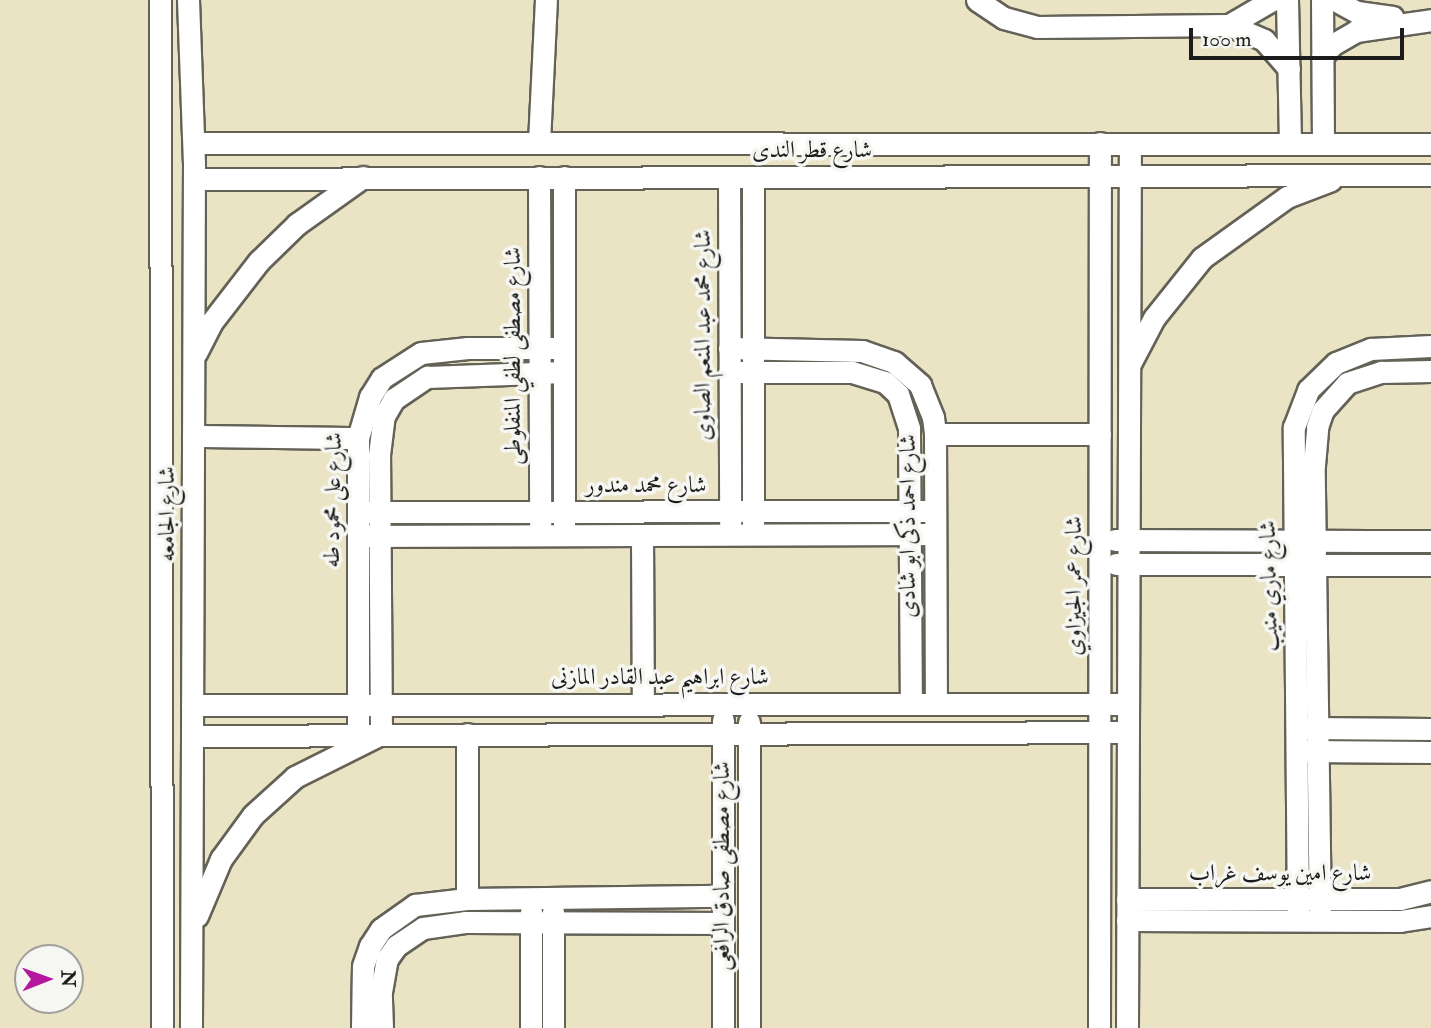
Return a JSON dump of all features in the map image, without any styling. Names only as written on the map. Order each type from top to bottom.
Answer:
[{"type":"street","name":"شارع الجامعه","points":[[160,0],[162,1028]]},
{"type":"street","name":"شارع الجامعه","points":[[188,0],[194,142],[191,1028]]},
{"type":"street","points":[[539,142],[546,0]]},
{"type":"street","points":[[977,0],[1004,18],[1037,27],[1229,25],[1265,40],[1289,69]]},
{"type":"street","points":[[1229,25],[1272,0]]},
{"type":"street","points":[[1287,0],[1290,144]]},
{"type":"street","points":[[1322,0],[1323,144]]},
{"type":"street","points":[[1335,0],[1357,12],[1424,20]]},
{"type":"street","points":[[1322,57],[1332,45],[1356,31],[1424,20]]},
{"type":"street","name":"شارع قطر الندى","points":[[194,142],[1431,144]]},
{"type":"street","name":"شارع عمر الجيزاوي","points":[[1099,1028],[1100,144]]},
{"type":"street","points":[[1127,1028],[1130,144]]},
{"type":"street","points":[[1130,364],[1154,318],[1202,258],[1248,221],[1287,197],[1342,175]]},
{"type":"street","name":"شارع قطر الندى","points":[[194,179],[1431,175]]},
{"type":"street","points":[[194,369],[198,345],[258,261],[298,224],[363,177]]},
{"type":"street","name":"شارع مصطفى لطفي المنفلوطى","points":[[539,177],[540,535]]},
{"type":"street","points":[[564,177],[564,535]]},
{"type":"street","name":"شارع محمد عبد المنعم الصاوى","points":[[729,177],[730,534]]},
{"type":"street","points":[[753,177],[753,534]]},
{"type":"street","name":"شارع ماري منيب","points":[[1320,910],[1319,728],[1306,541],[1294,427],[1308,390],[1336,363],[1371,349],[1431,346]]},
{"type":"street","name":"شارع على محمود طه","points":[[358,734],[358,438],[370,397],[382,379],[400,363],[442,349],[564,348]]},
{"type":"street","name":"شارع احمد ذكى ابو شادى","points":[[729,348],[862,351],[886,358],[920,385],[933,417],[935,434],[936,704]]},
{"type":"street","name":"شارع ماري منيب","points":[[1306,541],[1314,444],[1323,410],[1340,389],[1363,375],[1431,371]]},
{"type":"street","name":"شارع على محمود طه","points":[[381,734],[379,512],[384,416],[409,385],[447,374],[564,372]]},
{"type":"street","name":"شارع احمد ذكى ابو شادى","points":[[729,372],[852,372],[885,382],[906,410],[911,704]]},
{"type":"street","points":[[935,434],[1100,434]]},
{"type":"street","points":[[193,436],[358,438]]},
{"type":"street","name":"شارع محمد مندور","points":[[358,512],[935,511]]},
{"type":"street","points":[[358,536],[935,534]]},
{"type":"street","points":[[642,535],[643,704]]},
{"type":"street","points":[[1100,540],[1431,541]]},
{"type":"street","points":[[1100,564],[1431,565]]},
{"type":"street","name":"شارع ماري منيب","points":[[1298,910],[1297,728],[1307,565]]},
{"type":"street","name":"شارع مصطفى صادق الرافعى","points":[[723,704],[723,1028]]},
{"type":"street","name":"شارع مصطفى صادق الرافعى","points":[[748,704],[749,1028]]},
{"type":"street","name":"شارع ابراهيم عبد القادر المازنى","points":[[192,705],[1128,704]]},
{"type":"street","points":[[1297,728],[1431,729]]},
{"type":"street","points":[[192,736],[1128,732]]},
{"type":"street","points":[[191,953],[208,886],[253,815],[295,777],[381,734]]},
{"type":"street","points":[[467,734],[467,899]]},
{"type":"street","points":[[1297,751],[1431,752]]},
{"type":"street","name":"شارع امين يوسف غراب","points":[[1320,910],[1400,899],[1431,891]]},
{"type":"street","points":[[362,1028],[363,966],[381,929],[415,905],[467,899],[723,896]]},
{"type":"street","points":[[531,898],[531,1028]]},
{"type":"street","points":[[553,898],[554,1028]]},
{"type":"street","name":"شارع امين يوسف غراب","points":[[1127,910],[1320,910],[1431,916]]},
{"type":"street","points":[[382,1028],[383,975],[387,959],[408,935],[438,925],[531,922],[723,923]]}]
